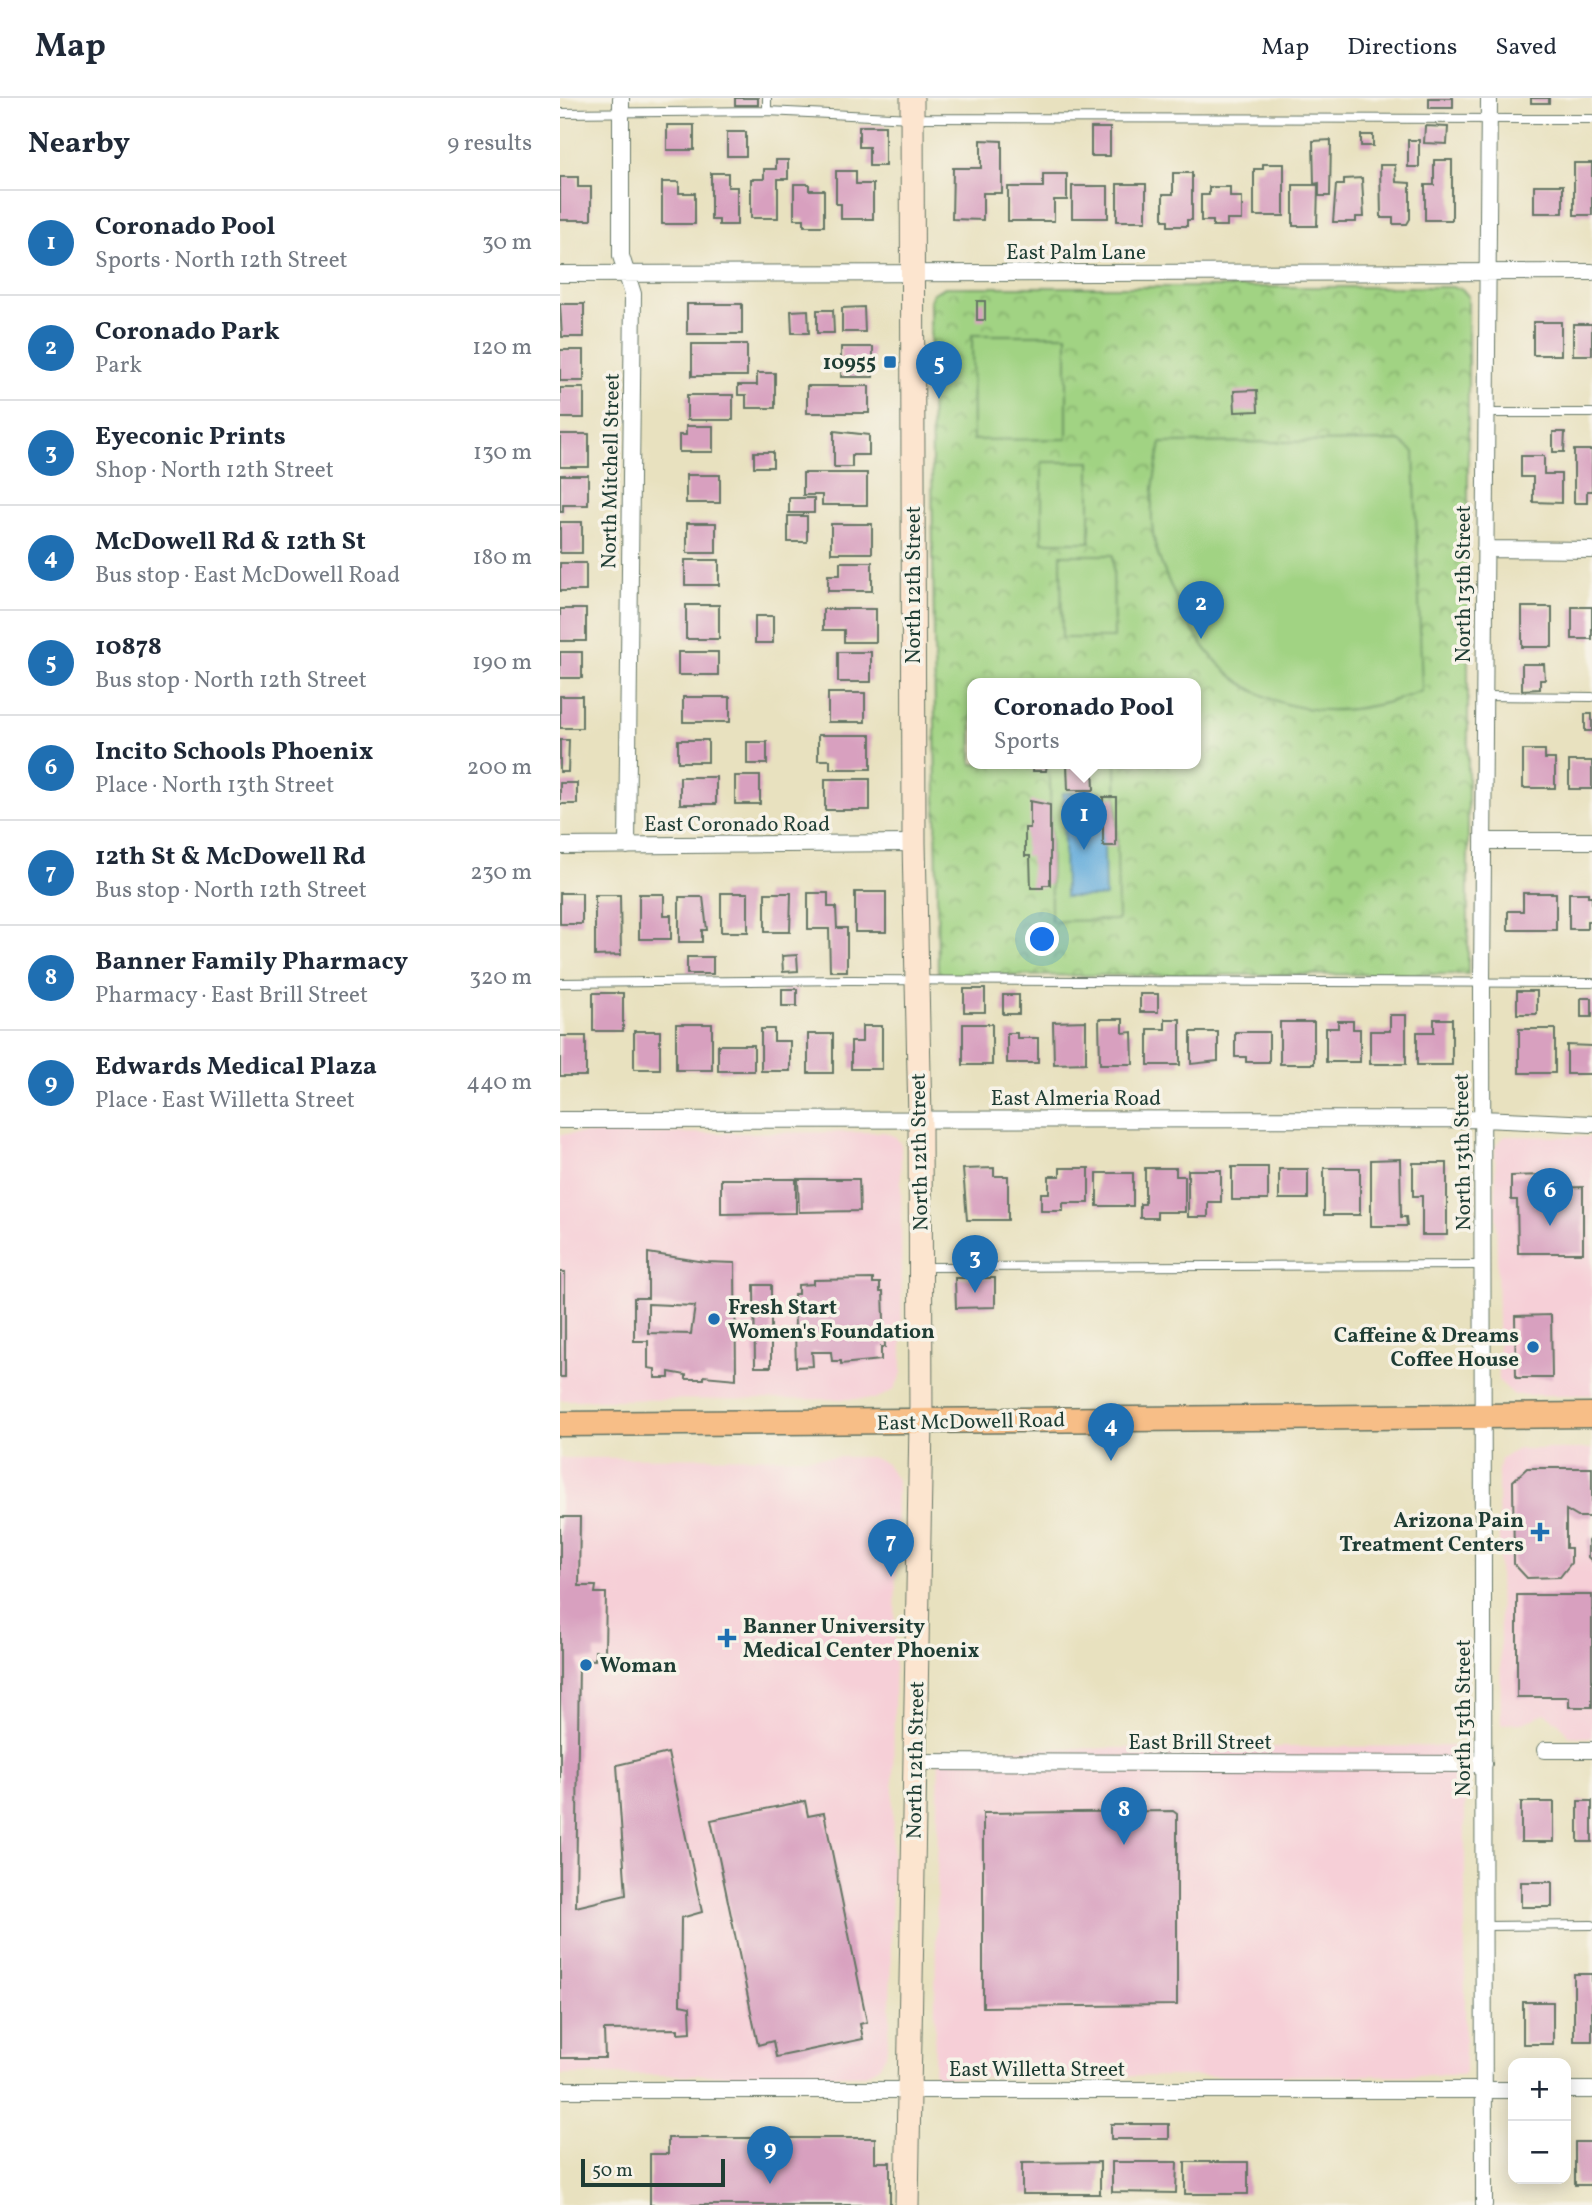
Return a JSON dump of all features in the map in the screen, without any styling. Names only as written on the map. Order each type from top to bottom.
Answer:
[{"type":"main road","name":"East McDowell Road","points":[[560,1424],[1592,1416]]},
{"type":"street","name":"North 13th Street","points":[[1484,2205],[1482,1416],[1485,1265],[1482,983],[1489,98]]},
{"type":"street","name":"North Mitchell Street","points":[[621,105],[621,256],[633,294],[627,846]]},
{"type":"street","name":"North 12th Street","points":[[907,2205],[921,1422],[920,1119],[914,844],[912,108]]},
{"type":"street","name":"East Palm Lane","points":[[560,274],[1592,272]]},
{"type":"street","points":[[1485,550],[1592,550]]},
{"type":"street","points":[[1483,841],[1592,841]]},
{"type":"street","name":"East Coronado Road","points":[[560,846],[914,844]]},
{"type":"street","name":"East Almeria Road","points":[[560,1120],[1482,1119],[1592,1124]]},
{"type":"street","points":[[1545,1750],[1592,1750]]},
{"type":"street","name":"East Brill Street","points":[[915,1762],[1484,1764]]},
{"type":"street","name":"East Willetta Street","points":[[560,2090],[1508,2090]]},
{"type":"street","points":[[1571,2090],[1592,2090]]},
{"type":"lane","points":[[767,98],[767,111]]},
{"type":"lane","points":[[560,113],[621,105],[767,111],[912,108],[1592,119]]},
{"type":"lane","points":[[1485,414],[1592,413]]},
{"type":"lane","points":[[1484,696],[1592,697]]},
{"type":"lane","points":[[560,983],[1592,983]]},
{"type":"lane","points":[[920,1267],[1485,1265]]},
{"type":"lane","points":[[1485,1926],[1592,1925]]},
{"type":"shaded area","points":[[884,1132],[896,1137],[901,1145],[902,1373],[894,1390],[876,1399],[560,1400],[560,1134]]},
{"type":"shaded area","points":[[1505,1136],[1592,1137],[1592,1395],[1514,1395],[1499,1381],[1495,1146]]},
{"type":"shaded area","points":[[1518,1449],[1592,1449],[1592,1738],[1569,1736],[1558,1722],[1545,1714],[1522,1723],[1501,1724],[1498,1470],[1501,1458]]},
{"type":"shaded area","name":"Banner University Medical Center Phoenix","points":[[871,1457],[886,1464],[897,1480],[890,2022],[886,2055],[879,2066],[864,2075],[560,2075],[560,1458]]},
{"type":"shaded area","points":[[1465,1746],[1465,2072],[1462,2075],[940,2077],[934,2074],[939,1749]]},
{"type":"green space","points":[[945,287],[1452,287],[1462,289],[1468,296],[1468,974],[938,976],[930,301],[933,293]]},
{"type":"green space","points":[[972,335],[1067,335],[1067,439],[973,440]]},
{"type":"green space","points":[[1400,441],[1414,452],[1422,691],[1383,704],[1345,710],[1310,709],[1277,701],[1247,686],[1220,664],[1196,635],[1159,558],[1153,533],[1152,499],[1161,443]]},
{"type":"green space","points":[[1042,462],[1090,462],[1090,542],[1042,542]]},
{"type":"green space","points":[[1061,555],[1113,555],[1114,638],[1062,638]]},
{"type":"green space","points":[[1047,769],[1116,769],[1118,920],[1051,921],[1050,780]]},
{"type":"water","points":[[1103,792],[1105,897],[1065,897],[1063,793]]},
{"type":"building","points":[[735,98],[758,98],[758,105],[735,105]]},
{"type":"building","points":[[1429,98],[1453,98],[1453,108],[1429,108]]},
{"type":"building","points":[[1531,98],[1549,98],[1549,103],[1531,103]]},
{"type":"building","points":[[667,125],[694,125],[694,150],[667,150]]},
{"type":"building","points":[[859,126],[885,126],[885,166],[869,166],[869,147],[859,147]]},
{"type":"building","points":[[1425,126],[1448,127],[1447,144],[1424,143]]},
{"type":"building","points":[[1091,128],[1110,128],[1110,156],[1091,156]]},
{"type":"building","points":[[727,132],[746,132],[746,156],[727,156]]},
{"type":"building","points":[[1361,135],[1373,135],[1373,146],[1361,146]]},
{"type":"building","points":[[981,140],[1002,141],[1002,193],[983,193],[983,220],[952,219],[953,168],[981,168]]},
{"type":"building","points":[[1331,140],[1330,196],[1319,196],[1319,183],[1314,184],[1313,141]]},
{"type":"building","points":[[1408,140],[1419,140],[1419,167],[1408,167]]},
{"type":"building","points":[[776,160],[788,160],[788,179],[778,179],[778,218],[751,218],[751,179],[764,179],[764,169],[776,169]]},
{"type":"building","points":[[1434,160],[1452,160],[1452,220],[1425,220],[1425,185],[1434,185]]},
{"type":"building","points":[[1574,163],[1592,163],[1592,215],[1574,215]]},
{"type":"building","points":[[1263,164],[1284,164],[1284,216],[1254,216],[1254,169],[1263,169]]},
{"type":"building","points":[[1380,165],[1395,165],[1396,182],[1410,183],[1410,219],[1407,224],[1393,224],[1393,218],[1381,218]]},
{"type":"building","points":[[836,171],[856,171],[856,184],[873,184],[873,219],[841,219],[841,204],[836,204]]},
{"type":"building","points":[[711,173],[728,173],[728,187],[737,187],[737,225],[719,225],[719,220],[711,220]]},
{"type":"building","points":[[1173,173],[1192,173],[1192,220],[1187,220],[1187,226],[1168,226],[1168,220],[1163,220],[1163,194],[1173,194]]},
{"type":"building","points":[[1043,174],[1067,174],[1067,200],[1054,200],[1054,221],[1008,221],[1008,187],[1043,187]]},
{"type":"building","points":[[560,177],[578,177],[578,187],[591,187],[591,220],[560,220]]},
{"type":"building","points":[[1362,178],[1364,217],[1356,217],[1356,222],[1333,222],[1336,185],[1344,185],[1344,179]]},
{"type":"building","points":[[662,182],[679,182],[679,193],[695,193],[695,224],[662,224]]},
{"type":"building","points":[[794,184],[809,184],[809,190],[824,190],[824,226],[804,226],[804,219],[794,219]]},
{"type":"building","points":[[1117,184],[1146,184],[1146,221],[1117,221]]},
{"type":"building","points":[[1293,185],[1318,185],[1317,226],[1293,226]]},
{"type":"building","points":[[1534,185],[1563,185],[1563,213],[1534,213]]},
{"type":"building","points":[[1072,186],[1108,186],[1108,218],[1072,218]]},
{"type":"building","points":[[1209,187],[1230,187],[1230,197],[1242,197],[1242,220],[1227,220],[1227,226],[1213,226],[1213,221],[1201,221],[1201,195],[1209,195]]},
{"type":"building","points":[[977,301],[985,301],[985,320],[977,320]]},
{"type":"building","points":[[560,304],[584,304],[584,337],[562,337]]},
{"type":"building","points":[[687,304],[742,304],[742,334],[687,334]]},
{"type":"building","points":[[864,307],[865,332],[842,332],[842,308]]},
{"type":"building","points":[[808,310],[809,333],[792,333],[791,311]]},
{"type":"building","points":[[817,310],[833,310],[834,333],[817,333]]},
{"type":"building","points":[[1533,322],[1561,322],[1561,355],[1533,355]]},
{"type":"building","points":[[1573,324],[1592,324],[1592,355],[1573,355]]},
{"type":"building","points":[[692,344],[747,344],[747,376],[692,376]]},
{"type":"building","points":[[841,347],[873,347],[873,377],[841,377]]},
{"type":"building","points":[[560,350],[584,350],[584,381],[560,381]]},
{"type":"building","points":[[757,373],[775,373],[775,408],[746,408],[746,395],[738,395],[738,385],[757,385]]},
{"type":"building","points":[[807,386],[869,386],[869,413],[807,413]]},
{"type":"building","points":[[560,388],[584,388],[584,418],[560,418]]},
{"type":"building","points":[[1257,390],[1258,411],[1235,412],[1234,391]]},
{"type":"building","points":[[687,395],[733,395],[733,420],[687,420]]},
{"type":"building","points":[[686,426],[713,426],[713,452],[679,452],[679,435],[686,435]]},
{"type":"building","points":[[834,431],[869,435],[869,455],[852,455],[852,467],[834,467]]},
{"type":"building","points":[[1553,432],[1565,432],[1564,452],[1553,452]]},
{"type":"building","points":[[560,434],[589,434],[589,467],[560,467]]},
{"type":"building","points":[[1574,450],[1592,450],[1592,491],[1587,491],[1587,503],[1574,503]]},
{"type":"building","points":[[754,452],[773,452],[773,467],[754,467]]},
{"type":"building","points":[[1521,456],[1544,456],[1544,474],[1561,474],[1561,503],[1533,502],[1533,477],[1521,477]]},
{"type":"building","points":[[803,473],[867,473],[867,505],[822,505],[822,495],[803,495]]},
{"type":"building","points":[[560,475],[588,475],[588,505],[563,505],[563,512],[560,512]]},
{"type":"building","points":[[686,475],[720,475],[720,503],[686,503]]},
{"type":"building","points":[[789,498],[814,498],[814,513],[789,513]]},
{"type":"building","points":[[788,516],[807,516],[807,542],[788,542]]},
{"type":"building","points":[[560,522],[582,522],[582,553],[560,553]]},
{"type":"building","points":[[687,523],[716,523],[716,553],[687,553]]},
{"type":"building","points":[[831,524],[872,524],[872,553],[831,553]]},
{"type":"building","points":[[685,560],[719,560],[719,585],[685,585]]},
{"type":"building","points":[[840,562],[872,562],[872,591],[828,591],[828,575],[840,575]]},
{"type":"building","points":[[560,563],[586,563],[586,591],[560,591]]},
{"type":"building","points":[[686,605],[719,605],[719,639],[686,639]]},
{"type":"building","points":[[1522,607],[1552,607],[1552,647],[1522,647]]},
{"type":"building","points":[[1572,607],[1592,607],[1592,639],[1572,639]]},
{"type":"building","points":[[560,609],[586,609],[586,641],[560,641]]},
{"type":"building","points":[[823,609],[876,609],[876,642],[844,642],[844,630],[823,630]]},
{"type":"building","points":[[755,616],[773,616],[773,643],[755,643]]},
{"type":"building","points":[[560,652],[582,652],[582,678],[560,678]]},
{"type":"building","points":[[678,652],[718,652],[718,675],[678,675]]},
{"type":"building","points":[[838,652],[871,652],[871,682],[838,682]]},
{"type":"building","points":[[1522,664],[1544,664],[1545,680],[1540,680],[1540,689],[1522,690]]},
{"type":"building","points":[[828,693],[865,693],[865,722],[828,722]]},
{"type":"building","points":[[560,696],[582,696],[582,728],[560,728]]},
{"type":"building","points":[[683,697],[730,697],[730,722],[683,722]]},
{"type":"building","points":[[1585,714],[1592,714],[1592,731],[1585,731]]},
{"type":"building","points":[[818,735],[871,735],[871,769],[830,769],[830,760],[818,760]]},
{"type":"building","points":[[560,740],[569,740],[568,772],[560,772]]},
{"type":"building","points":[[678,740],[708,740],[708,762],[678,762]]},
{"type":"building","points":[[747,742],[767,742],[767,764],[747,764]]},
{"type":"building","points":[[1523,750],[1545,750],[1545,759],[1555,759],[1555,788],[1523,788]]},
{"type":"building","points":[[1569,761],[1592,761],[1592,789],[1569,789]]},
{"type":"building","points":[[1067,769],[1093,769],[1094,790],[1068,790]]},
{"type":"building","points":[[735,776],[760,776],[760,804],[735,804]]},
{"type":"building","points":[[680,777],[716,777],[716,804],[680,804]]},
{"type":"building","points":[[825,779],[870,779],[870,810],[825,810]]},
{"type":"building","points":[[560,783],[577,783],[577,804],[560,804]]},
{"type":"building","points":[[1103,797],[1116,797],[1116,846],[1103,846]]},
{"type":"building","points":[[1030,801],[1050,805],[1050,885],[1043,885],[1043,888],[1031,888],[1030,856],[1025,856],[1025,828],[1030,828]]},
{"type":"building","points":[[855,892],[886,892],[886,932],[855,932]]},
{"type":"building","points":[[560,893],[582,893],[582,924],[560,924]]},
{"type":"building","points":[[721,893],[748,893],[748,932],[721,932]]},
{"type":"building","points":[[765,893],[791,893],[790,932],[765,932]]},
{"type":"building","points":[[808,893],[828,893],[828,907],[836,907],[837,928],[847,928],[847,971],[830,971],[829,929],[808,929]]},
{"type":"building","points":[[1523,893],[1556,893],[1556,930],[1508,930],[1508,911],[1523,911]]},
{"type":"building","points":[[1569,893],[1588,893],[1588,896],[1592,896],[1592,921],[1587,921],[1587,929],[1569,929]]},
{"type":"building","points":[[639,894],[664,894],[664,915],[671,915],[671,939],[639,939]]},
{"type":"building","points":[[595,895],[620,895],[621,955],[595,956]]},
{"type":"building","points":[[679,897],[703,897],[707,930],[702,930],[702,942],[679,942]]},
{"type":"building","points":[[797,955],[798,971],[783,972],[782,956]]},
{"type":"building","points":[[687,957],[713,957],[713,974],[687,974]]},
{"type":"building","points":[[782,989],[797,989],[797,1006],[782,1006]]},
{"type":"building","points":[[964,989],[985,989],[985,1012],[964,1012]]},
{"type":"building","points":[[1517,991],[1537,991],[1537,1014],[1517,1014]]},
{"type":"building","points":[[593,993],[623,993],[623,1031],[593,1031]]},
{"type":"building","points":[[1140,994],[1158,994],[1158,1012],[1140,1012]]},
{"type":"building","points":[[1003,995],[1019,995],[1019,1014],[1003,1014]]},
{"type":"building","points":[[1581,998],[1592,998],[1592,1017],[1581,1017]]},
{"type":"building","points":[[1390,1015],[1406,1015],[1406,1064],[1370,1064],[1370,1031],[1390,1031]]},
{"type":"building","points":[[1099,1019],[1123,1019],[1123,1033],[1132,1032],[1133,1064],[1100,1064]]},
{"type":"building","points":[[1165,1019],[1180,1019],[1180,1065],[1148,1065],[1148,1029],[1165,1029]]},
{"type":"building","points":[[1434,1019],[1452,1019],[1452,1065],[1417,1065],[1417,1032],[1434,1032]]},
{"type":"building","points":[[1086,1021],[1086,1063],[1054,1064],[1053,1022]]},
{"type":"building","points":[[1338,1021],[1353,1021],[1353,1029],[1360,1029],[1360,1062],[1326,1062],[1326,1028],[1338,1028]]},
{"type":"building","points":[[1280,1022],[1314,1022],[1314,1064],[1280,1064]]},
{"type":"building","points":[[676,1024],[712,1024],[712,1070],[676,1070]]},
{"type":"building","points":[[963,1024],[992,1024],[992,1065],[963,1065]]},
{"type":"building","points":[[862,1026],[882,1026],[882,1069],[851,1069],[851,1042],[862,1042]]},
{"type":"building","points":[[761,1029],[774,1029],[774,1041],[790,1041],[790,1071],[761,1071]]},
{"type":"building","points":[[1519,1029],[1555,1029],[1555,1073],[1519,1073]]},
{"type":"building","points":[[634,1031],[660,1031],[660,1069],[634,1069]]},
{"type":"building","points":[[1191,1032],[1218,1032],[1218,1061],[1191,1064]]},
{"type":"building","points":[[1235,1032],[1269,1032],[1269,1062],[1246,1062],[1246,1057],[1235,1057]]},
{"type":"building","points":[[1007,1033],[1017,1033],[1017,1038],[1038,1038],[1038,1063],[1007,1063]]},
{"type":"building","points":[[808,1034],[833,1034],[833,1073],[808,1073]]},
{"type":"building","points":[[560,1036],[586,1036],[586,1076],[560,1076]]},
{"type":"building","points":[[718,1045],[754,1045],[754,1071],[718,1071]]},
{"type":"building","points":[[1567,1045],[1592,1046],[1592,1074],[1567,1074]]},
{"type":"building","points":[[1400,1159],[1401,1217],[1406,1217],[1407,1226],[1371,1226],[1371,1160]]},
{"type":"building","points":[[1413,1163],[1447,1163],[1447,1235],[1422,1235],[1422,1196],[1413,1196]]},
{"type":"building","points":[[1232,1167],[1268,1167],[1268,1200],[1232,1200]]},
{"type":"building","points":[[994,1168],[994,1176],[1008,1176],[1008,1220],[967,1220],[963,1169]]},
{"type":"building","points":[[1060,1168],[1089,1168],[1089,1203],[1063,1203],[1063,1211],[1041,1211],[1041,1193],[1049,1193],[1049,1176],[1060,1176]]},
{"type":"building","points":[[1145,1168],[1176,1168],[1176,1176],[1185,1176],[1185,1212],[1157,1212],[1157,1218],[1140,1218],[1140,1204],[1145,1204]]},
{"type":"building","points":[[1324,1168],[1360,1168],[1360,1215],[1324,1215]]},
{"type":"building","points":[[1279,1169],[1308,1169],[1308,1199],[1279,1199]]},
{"type":"building","points":[[1188,1170],[1221,1170],[1221,1202],[1208,1202],[1208,1217],[1188,1217]]},
{"type":"building","points":[[1097,1173],[1133,1173],[1133,1206],[1097,1206]]},
{"type":"building","points":[[1547,1175],[1547,1193],[1557,1193],[1557,1188],[1583,1187],[1583,1253],[1518,1253],[1517,1200],[1511,1200],[1511,1176]]},
{"type":"building","points":[[721,1179],[796,1179],[796,1213],[721,1214]]},
{"type":"building","points":[[798,1179],[859,1179],[860,1211],[799,1212]]},
{"type":"building","name":"Fresh Start Women's Foundation","points":[[648,1253],[705,1262],[735,1263],[736,1379],[704,1376],[704,1379],[686,1379],[686,1375],[669,1372],[669,1378],[655,1378],[655,1369],[648,1368],[648,1341],[634,1341],[634,1298],[648,1298]],"holes":[[[648,1304],[695,1306],[691,1334],[648,1333]]]},
{"type":"building","points":[[560,1272],[565,1272],[565,1377],[560,1377]]},
{"type":"building","points":[[955,1278],[995,1278],[995,1307],[956,1308]]},
{"type":"building","points":[[873,1279],[873,1283],[880,1283],[880,1292],[883,1292],[885,1347],[881,1347],[881,1360],[841,1364],[841,1361],[832,1361],[831,1352],[812,1352],[813,1366],[796,1367],[794,1294],[798,1294],[798,1285],[813,1284],[813,1280]]},
{"type":"building","points":[[754,1285],[771,1285],[771,1367],[755,1367]]},
{"type":"building","name":"Caffeine & Dreams Coffee House","points":[[1551,1315],[1552,1378],[1516,1378],[1515,1316]]},
{"type":"building","name":"Arizona Pain Treatment Centers","points":[[1527,1468],[1592,1468],[1592,1517],[1578,1517],[1566,1510],[1566,1548],[1571,1548],[1571,1563],[1560,1577],[1527,1578],[1514,1564],[1513,1481]]},
{"type":"building","points":[[560,1517],[580,1517],[579,1586],[596,1586],[595,1593],[606,1593],[605,1651],[595,1651],[595,1660],[579,1659],[576,1907],[626,1895],[617,1765],[668,1753],[702,1912],[681,1918],[680,2005],[690,2007],[691,2032],[678,2033],[678,2029],[604,2030],[605,2058],[560,2058]]},
{"type":"building","points":[[1592,1536],[1592,1561],[1588,1557],[1588,1541]]},
{"type":"building","points":[[1517,1595],[1592,1595],[1592,1707],[1569,1707],[1569,1697],[1517,1697]]},
{"type":"building","points":[[805,1801],[808,1816],[824,1813],[867,2022],[860,2024],[863,2039],[776,2057],[773,2041],[758,2045],[711,1820]]},
{"type":"building","points":[[1578,1801],[1592,1801],[1592,1842],[1578,1842]]},
{"type":"building","points":[[1521,1802],[1554,1802],[1554,1842],[1521,1842]]},
{"type":"building","points":[[1173,1811],[1177,1814],[1177,2005],[983,2007],[983,1813]]},
{"type":"building","points":[[1521,1882],[1552,1882],[1552,1907],[1521,1907]]},
{"type":"building","points":[[1574,1974],[1592,1974],[1592,2041],[1574,2041]]},
{"type":"building","points":[[1523,2002],[1553,2002],[1553,2044],[1523,2044]]},
{"type":"building","points":[[1111,2124],[1169,2124],[1169,2139],[1111,2139]]},
{"type":"building","points":[[668,2138],[875,2138],[875,2162],[890,2162],[890,2205],[650,2205],[650,2154],[668,2154]]},
{"type":"building","points":[[1575,2142],[1592,2142],[1592,2185],[1575,2185]]},
{"type":"building","points":[[1100,2162],[1100,2194],[1022,2194],[1022,2163]]},
{"type":"building","points":[[1112,2162],[1177,2162],[1176,2193],[1112,2192]]},
{"type":"building","points":[[1185,2162],[1248,2162],[1248,2194],[1185,2194]]},
{"type":"place","name":"10955","points":[[890,362]]},
{"type":"place","name":"10878","points":[[939,399]]},
{"type":"place","name":"Coronado Park","points":[[1201,639]]},
{"type":"place","name":"Coronado Pool","points":[[1084,850]]},
{"type":"place","name":"Incito Schools Phoenix","points":[[1550,1226]]},
{"type":"place","name":"Eyeconic Prints","points":[[975,1293]]},
{"type":"place","name":"Fresh Start Women's Foundation","points":[[714,1319]]},
{"type":"place","name":"Caffeine & Dreams Coffee House","points":[[1533,1347]]},
{"type":"place","name":"McDowell Rd & 12th St","points":[[1111,1461]]},
{"type":"place","name":"Arizona Pain Treatment Centers","points":[[1540,1532]]},
{"type":"place","name":"12th St & McDowell Rd","points":[[891,1577]]},
{"type":"place","name":"Banner University Medical Center Phoenix","points":[[727,1638]]},
{"type":"place","name":"Woman","points":[[586,1665]]},
{"type":"place","name":"Banner Family Pharmacy","points":[[1124,1845]]},
{"type":"place","name":"Edwards Medical Plaza","points":[[770,2184]]}]
